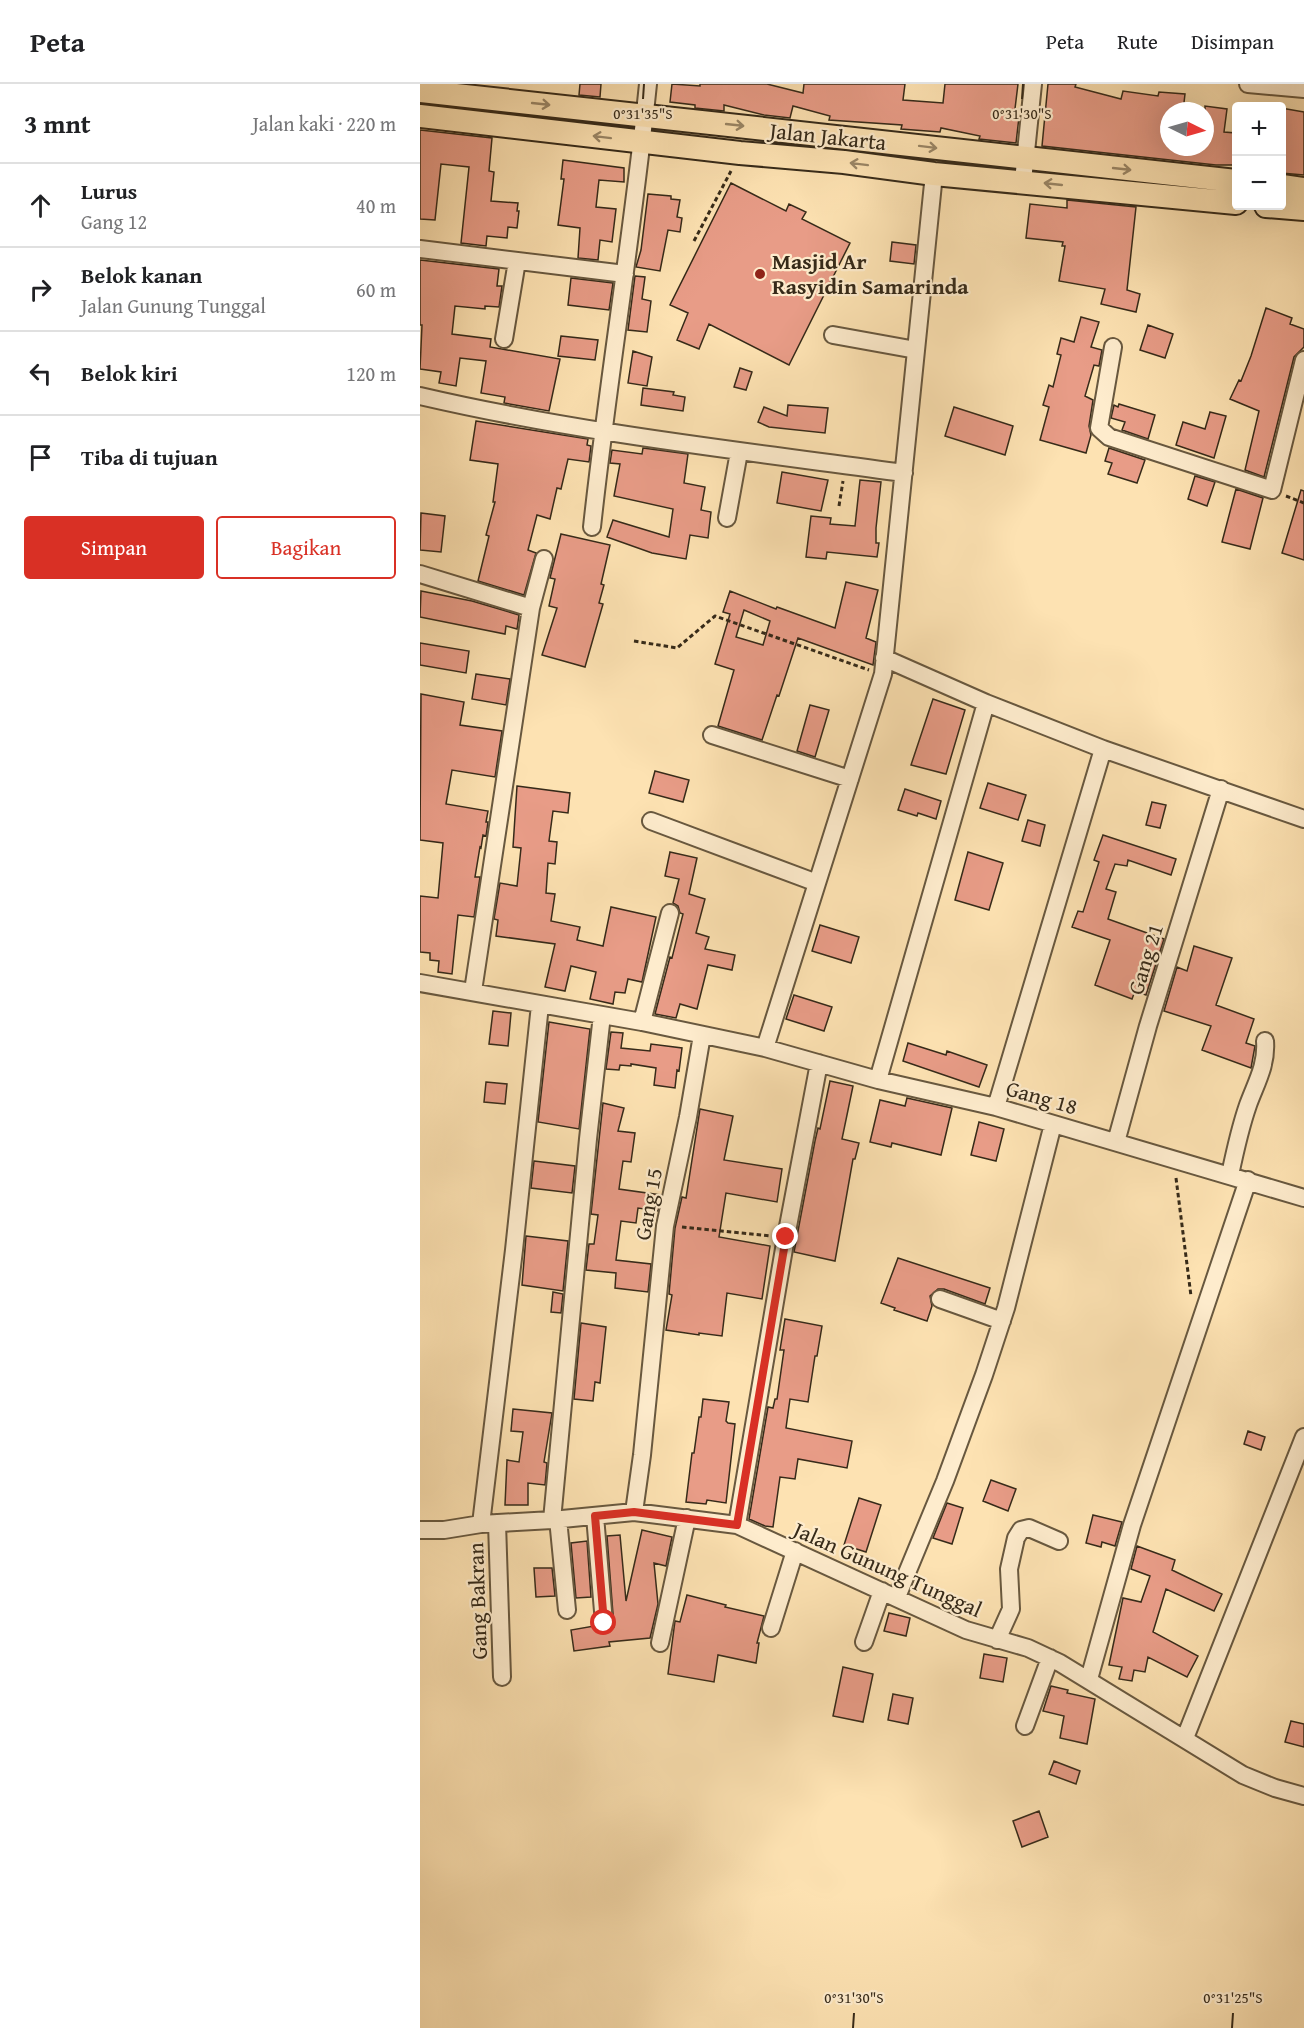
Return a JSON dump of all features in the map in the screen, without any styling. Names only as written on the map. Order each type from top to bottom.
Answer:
[{"type":"main road","name":"Jalan Jakarta","points":[[420,91],[1232,181]]},
{"type":"main road","name":"Jalan Jakarta","points":[[420,116],[740,153],[844,162],[934,174],[1232,203]]},
{"type":"main road","points":[[1286,187],[1304,189]]},
{"type":"main road","points":[[1286,208],[1304,209]]},
{"type":"street","points":[[592,527],[602,431],[625,274],[648,84]]},
{"type":"street","points":[[1023,181],[1033,84]]},
{"type":"street","points":[[1248,84],[1304,89]]},
{"type":"street","points":[[765,1048],[884,666],[934,174]]},
{"type":"street","points":[[420,249],[625,274]]},
{"type":"street","points":[[504,339],[517,261]]},
{"type":"street","points":[[833,335],[916,350]]},
{"type":"street","points":[[1113,347],[1099,428],[1102,432],[1109,437],[1272,490],[1304,360]]},
{"type":"street","points":[[420,396],[486,411],[602,431],[739,452],[904,473]]},
{"type":"street","points":[[727,518],[739,452]]},
{"type":"street","points":[[473,991],[531,608],[544,559]]},
{"type":"street","points":[[420,574],[531,608]]},
{"type":"street","points":[[884,666],[1103,749],[1304,819]]},
{"type":"street","points":[[878,1080],[986,703]]},
{"type":"street","points":[[712,735],[850,779]]},
{"type":"street","points":[[996,1107],[1103,749]]},
{"type":"street","name":"Gang 21","points":[[1116,1142],[1158,992],[1221,789]]},
{"type":"street","points":[[651,821],[817,883]]},
{"type":"street","points":[[642,1022],[670,913]]},
{"type":"street","name":"Gang 18","points":[[420,983],[642,1022],[765,1048],[878,1080],[996,1107],[1304,1198]]},
{"type":"street","name":"Gang Bakran","points":[[502,1677],[489,1523],[540,1005]]},
{"type":"street","points":[[567,1610],[555,1520],[587,1151],[602,1015]]},
{"type":"street","name":"Gang 15","points":[[634,1512],[642,1455],[665,1226],[702,1035]]},
{"type":"street","points":[[1230,1175],[1238,1138],[1263,1068],[1266,1053],[1265,1041]]},
{"type":"street","points":[[737,1525],[786,1237],[819,1063]]},
{"type":"street","points":[[864,1642],[945,1481],[984,1375],[1002,1321],[1053,1124]]},
{"type":"street","points":[[1089,1679],[1132,1525],[1248,1180]]},
{"type":"street","points":[[940,1299],[1002,1321]]},
{"type":"street","points":[[1185,1738],[1304,1437]]},
{"type":"street","name":"Jalan Gunung Tunggal","points":[[420,1530],[444,1530],[489,1523],[555,1520],[634,1512],[737,1525],[966,1630],[1028,1648],[1050,1658],[1089,1679],[1243,1775],[1275,1788],[1304,1796]]},
{"type":"street","points":[[595,1516],[604,1623]]},
{"type":"street","points":[[660,1643],[687,1518]]},
{"type":"street","points":[[997,1640],[1011,1609],[1009,1569],[1016,1538],[1021,1530],[1029,1528],[1059,1541]]},
{"type":"street","points":[[771,1628],[795,1551]]},
{"type":"street","points":[[1025,1726],[1050,1658]]},
{"type":"path","points":[[694,241],[740,153]]},
{"type":"path","points":[[839,506],[846,465]]},
{"type":"path","points":[[634,641],[677,648],[715,616],[884,666]]},
{"type":"path","points":[[1174,1160],[1191,1299]]},
{"type":"path","points":[[665,1226],[786,1237]]},
{"type":"building","points":[[580,84],[601,84],[600,97],[579,95]]},
{"type":"building","points":[[672,84],[700,86],[700,84],[767,84],[803,93],[804,84],[905,84],[903,100],[943,103],[945,84],[1018,84],[1014,117],[1019,117],[1016,143],[979,139],[980,136],[941,128],[940,132],[901,129],[902,125],[829,120],[830,116],[793,106],[790,118],[764,115],[724,105],[724,111],[695,108],[695,105],[670,102]]},
{"type":"building","points":[[1048,84],[1076,84],[1075,87],[1121,99],[1123,91],[1158,96],[1159,92],[1185,94],[1184,102],[1160,102],[1160,156],[1214,156],[1214,107],[1227,109],[1224,132],[1232,133],[1232,165],[1216,165],[1042,146]]},
{"type":"building","points":[[1286,109],[1304,112],[1304,175],[1286,173]]},
{"type":"building","points":[[420,130],[492,138],[489,171],[494,172],[491,201],[518,203],[517,228],[508,227],[507,238],[487,236],[486,246],[461,243],[469,167],[441,164],[435,220],[420,219]]},
{"type":"building","points":[[563,160],[624,168],[624,182],[599,180],[596,207],[616,209],[612,242],[600,240],[598,260],[578,258],[580,228],[558,225],[564,179],[561,179]]},
{"type":"building","name":"Masjid Ar Rasyidin Samarinda","points":[[731,183],[786,211],[789,204],[806,212],[802,219],[850,243],[789,365],[709,324],[699,349],[677,340],[688,313],[670,305]]},
{"type":"building","points":[[648,194],[671,196],[671,199],[680,200],[677,217],[682,218],[680,232],[668,230],[660,271],[636,267],[641,250]]},
{"type":"building","points":[[1067,200],[1136,207],[1127,290],[1140,294],[1136,312],[1101,304],[1105,289],[1059,281],[1065,246],[1062,246],[1063,242],[1026,238],[1030,204],[1067,208]]},
{"type":"building","points":[[892,242],[916,245],[914,264],[890,261]]},
{"type":"building","points":[[420,260],[499,269],[497,286],[502,286],[499,307],[485,306],[485,309],[455,306],[452,334],[491,339],[490,347],[560,359],[549,411],[504,403],[505,397],[481,393],[486,361],[460,358],[456,386],[439,383],[441,372],[420,369],[422,325],[420,325]]},
{"type":"building","points":[[635,276],[645,277],[642,299],[651,301],[647,332],[628,330]]},
{"type":"building","points":[[571,278],[613,283],[609,310],[568,305]]},
{"type":"building","points":[[1266,308],[1292,318],[1290,324],[1304,329],[1304,347],[1294,357],[1264,477],[1245,470],[1259,411],[1230,399],[1239,380],[1241,381],[1251,356]]},
{"type":"building","points":[[1081,317],[1099,322],[1091,347],[1102,350],[1099,366],[1094,365],[1085,396],[1093,400],[1089,426],[1091,435],[1086,453],[1040,440],[1049,407],[1043,405],[1049,385],[1053,387],[1061,355],[1057,354],[1061,338],[1074,342]]},
{"type":"building","points":[[1148,325],[1173,334],[1165,358],[1140,350]]},
{"type":"building","points":[[561,336],[598,340],[595,360],[558,356]]},
{"type":"building","points":[[633,351],[652,357],[647,386],[628,383]]},
{"type":"building","points":[[740,368],[752,372],[746,390],[734,387]]},
{"type":"building","points":[[643,388],[674,392],[673,395],[685,397],[683,411],[641,405]]},
{"type":"building","points":[[1119,404],[1155,415],[1148,439],[1122,430],[1125,422],[1111,418],[1114,405],[1118,407]]},
{"type":"building","points":[[788,405],[828,408],[825,433],[769,427],[758,422],[764,407],[787,416]]},
{"type":"building","points":[[954,407],[1013,426],[1005,455],[945,436]]},
{"type":"building","points":[[1210,412],[1226,416],[1214,458],[1176,445],[1183,422],[1205,429]]},
{"type":"building","points":[[476,421],[588,439],[587,445],[591,446],[589,462],[568,459],[561,489],[557,488],[550,519],[537,515],[528,550],[536,553],[524,595],[478,581],[489,536],[486,535],[495,502],[493,502],[498,464],[470,460]]},
{"type":"building","points":[[643,448],[688,454],[684,483],[705,487],[701,510],[711,512],[708,538],[690,535],[686,559],[652,553],[607,537],[613,520],[669,537],[673,509],[614,496],[620,464],[610,463],[612,450],[642,454]]},
{"type":"building","points":[[1109,448],[1145,460],[1137,483],[1108,474],[1112,463],[1105,461]]},
{"type":"building","points":[[782,472],[828,480],[821,511],[777,503]]},
{"type":"building","points":[[1195,476],[1215,482],[1207,506],[1188,499]]},
{"type":"building","points":[[860,480],[881,482],[876,528],[876,543],[879,543],[877,557],[827,552],[826,559],[806,557],[811,516],[831,518],[830,524],[855,526]]},
{"type":"building","points":[[1236,489],[1263,498],[1250,549],[1222,542]]},
{"type":"building","points":[[1301,490],[1304,491],[1304,560],[1282,553]]},
{"type":"building","points":[[421,513],[445,516],[441,552],[420,550]]},
{"type":"building","points":[[561,534],[610,545],[601,584],[604,585],[599,603],[603,604],[585,667],[542,655],[557,608],[549,606],[555,579],[550,578]]},
{"type":"building","points":[[846,582],[878,590],[866,638],[876,642],[873,665],[798,638],[762,740],[718,726],[734,670],[715,664],[730,614],[723,612],[730,591],[835,628]],"holes":[[[744,610],[770,621],[763,645],[736,637]]]},
{"type":"building","points":[[421,591],[472,601],[519,615],[517,629],[506,626],[505,634],[420,617]]},
{"type":"building","points":[[420,643],[469,651],[466,673],[420,665]]},
{"type":"building","points":[[476,674],[510,679],[506,705],[472,699]]},
{"type":"building","points":[[421,694],[464,702],[460,725],[502,731],[495,777],[452,770],[446,804],[488,811],[486,822],[488,822],[486,836],[483,835],[480,847],[475,877],[480,877],[474,917],[458,915],[452,974],[438,972],[439,961],[430,960],[430,953],[420,952],[420,896],[438,898],[443,843],[420,840]]},
{"type":"building","points":[[933,699],[965,710],[946,774],[911,765]]},
{"type":"building","points":[[810,705],[829,710],[815,757],[797,751]]},
{"type":"building","points":[[655,771],[689,780],[683,802],[649,793]]},
{"type":"building","points":[[988,783],[1026,795],[1018,820],[980,808]]},
{"type":"building","points":[[517,786],[570,793],[568,813],[553,811],[549,841],[557,842],[555,864],[548,863],[546,893],[555,894],[551,921],[580,927],[577,940],[603,946],[611,907],[656,917],[642,982],[628,979],[625,993],[615,992],[613,1004],[590,999],[596,972],[571,966],[565,991],[545,987],[555,944],[496,936],[498,920],[494,919],[500,883],[517,886],[521,848],[513,847]]},
{"type":"building","points":[[905,789],[941,801],[936,819],[898,810]]},
{"type":"building","points":[[1152,802],[1166,805],[1160,828],[1146,825]]},
{"type":"building","points":[[1028,820],[1045,825],[1040,846],[1022,841]]},
{"type":"building","points":[[1103,835],[1176,859],[1171,875],[1128,860],[1127,866],[1115,864],[1106,889],[1116,892],[1108,919],[1164,939],[1146,995],[1135,991],[1132,999],[1095,985],[1110,940],[1072,927],[1078,911],[1083,912],[1099,862],[1094,860]]},
{"type":"building","points":[[670,852],[697,858],[689,894],[705,899],[696,933],[709,937],[705,949],[735,955],[732,970],[708,965],[697,1009],[680,1004],[676,1018],[655,1014],[683,914],[673,903],[679,879],[665,876]]},
{"type":"building","points":[[968,852],[1003,863],[989,910],[955,900]]},
{"type":"building","points":[[820,925],[859,937],[851,963],[812,951]]},
{"type":"building","points":[[1194,946],[1232,958],[1216,1005],[1254,1019],[1246,1043],[1255,1046],[1251,1068],[1202,1050],[1211,1026],[1164,1011],[1177,967],[1187,971]]},
{"type":"building","points":[[794,995],[832,1007],[824,1031],[786,1019]]},
{"type":"building","points":[[493,1011],[511,1013],[508,1046],[489,1044]]},
{"type":"building","points":[[549,1022],[590,1029],[579,1129],[538,1122]]},
{"type":"building","points":[[611,1032],[623,1033],[621,1048],[650,1051],[651,1044],[682,1048],[675,1088],[654,1085],[656,1068],[631,1064],[631,1066],[620,1065],[619,1070],[606,1069]]},
{"type":"building","points":[[908,1043],[946,1055],[947,1051],[987,1065],[979,1087],[903,1061]]},
{"type":"building","points":[[830,1081],[853,1086],[842,1139],[859,1143],[855,1159],[853,1159],[835,1261],[794,1252],[815,1141],[818,1128],[820,1129]]},
{"type":"building","points":[[486,1082],[507,1084],[505,1104],[484,1102]]},
{"type":"building","points":[[907,1098],[952,1108],[941,1155],[892,1143],[891,1147],[870,1142],[880,1100],[905,1106]]},
{"type":"building","points":[[603,1103],[624,1108],[618,1131],[635,1133],[631,1162],[623,1161],[619,1189],[661,1195],[658,1211],[638,1208],[636,1223],[621,1221],[616,1260],[651,1264],[648,1292],[615,1288],[616,1273],[586,1270],[589,1244],[594,1244],[598,1215],[591,1214]]},
{"type":"building","points":[[700,1109],[733,1116],[724,1160],[782,1169],[777,1202],[726,1193],[719,1237],[770,1246],[762,1299],[727,1293],[722,1336],[666,1330],[672,1295],[669,1294],[675,1228],[682,1197],[686,1198]]},
{"type":"building","points":[[979,1122],[1004,1129],[996,1161],[971,1155]]},
{"type":"building","points":[[534,1161],[575,1166],[572,1193],[531,1188]]},
{"type":"building","points":[[526,1236],[568,1241],[563,1291],[522,1285]]},
{"type":"building","points":[[898,1258],[990,1288],[985,1304],[944,1289],[938,1289],[930,1296],[932,1306],[927,1321],[894,1310],[895,1308],[881,1303]]},
{"type":"building","points":[[553,1292],[563,1294],[561,1313],[551,1312]]},
{"type":"building","points":[[785,1319],[822,1326],[808,1402],[790,1399],[786,1428],[852,1441],[847,1468],[798,1459],[795,1479],[780,1477],[773,1527],[749,1519],[768,1407],[773,1408],[775,1399],[777,1399],[784,1350],[780,1350]]},
{"type":"building","points":[[581,1323],[606,1327],[600,1383],[595,1382],[593,1401],[574,1399]]},
{"type":"building","points":[[703,1399],[729,1402],[726,1421],[735,1424],[726,1503],[707,1500],[706,1504],[686,1502],[692,1453],[694,1453]]},
{"type":"building","points":[[513,1409],[552,1413],[544,1462],[547,1463],[545,1485],[528,1483],[528,1505],[505,1505],[507,1460],[519,1462],[523,1432],[511,1431]]},
{"type":"building","points":[[1248,1431],[1265,1437],[1261,1450],[1244,1444]]},
{"type":"building","points":[[991,1480],[1016,1489],[1008,1511],[983,1501]]},
{"type":"building","points":[[859,1498],[881,1505],[866,1552],[844,1545]]},
{"type":"building","points":[[947,1503],[963,1508],[952,1544],[933,1538]]},
{"type":"building","points":[[1093,1515],[1122,1522],[1115,1546],[1102,1542],[1101,1547],[1086,1543]]},
{"type":"building","points":[[642,1530],[672,1537],[666,1566],[654,1563],[658,1604],[650,1638],[609,1642],[610,1646],[574,1651],[571,1630],[594,1626],[599,1632],[604,1633],[614,1627],[607,1536],[620,1535],[626,1601]]},
{"type":"building","points":[[587,1541],[591,1597],[576,1598],[571,1543]]},
{"type":"building","points":[[1137,1546],[1175,1560],[1172,1570],[1222,1594],[1214,1611],[1166,1589],[1153,1632],[1198,1656],[1187,1677],[1148,1657],[1145,1672],[1134,1670],[1132,1681],[1119,1679],[1122,1667],[1109,1665],[1123,1598],[1141,1602],[1150,1576],[1131,1569]]},
{"type":"building","points":[[534,1568],[552,1568],[555,1596],[536,1597]]},
{"type":"building","points":[[687,1595],[764,1616],[757,1643],[759,1643],[756,1663],[718,1655],[714,1682],[668,1674],[675,1621],[680,1622]]},
{"type":"building","points":[[889,1613],[910,1618],[906,1636],[884,1631]]},
{"type":"building","points":[[984,1654],[1007,1658],[1003,1682],[980,1678]]},
{"type":"building","points":[[843,1667],[873,1674],[863,1722],[833,1716]]},
{"type":"building","points":[[1051,1686],[1068,1690],[1067,1693],[1095,1699],[1087,1744],[1060,1738],[1064,1716],[1043,1711]]},
{"type":"building","points":[[893,1694],[913,1698],[908,1724],[888,1720]]},
{"type":"building","points":[[1291,1721],[1304,1724],[1304,1747],[1285,1742]]},
{"type":"building","points":[[1054,1761],[1080,1771],[1076,1784],[1049,1774]]},
{"type":"building","points":[[1039,1811],[1048,1837],[1022,1847],[1013,1821]]},
{"type":"place","name":"Masjid Ar Rasyidin Samarinda","points":[[760,274]]},
{"type":"route","points":[[604,1623],[595,1516],[634,1512],[737,1525],[786,1237]]}]
